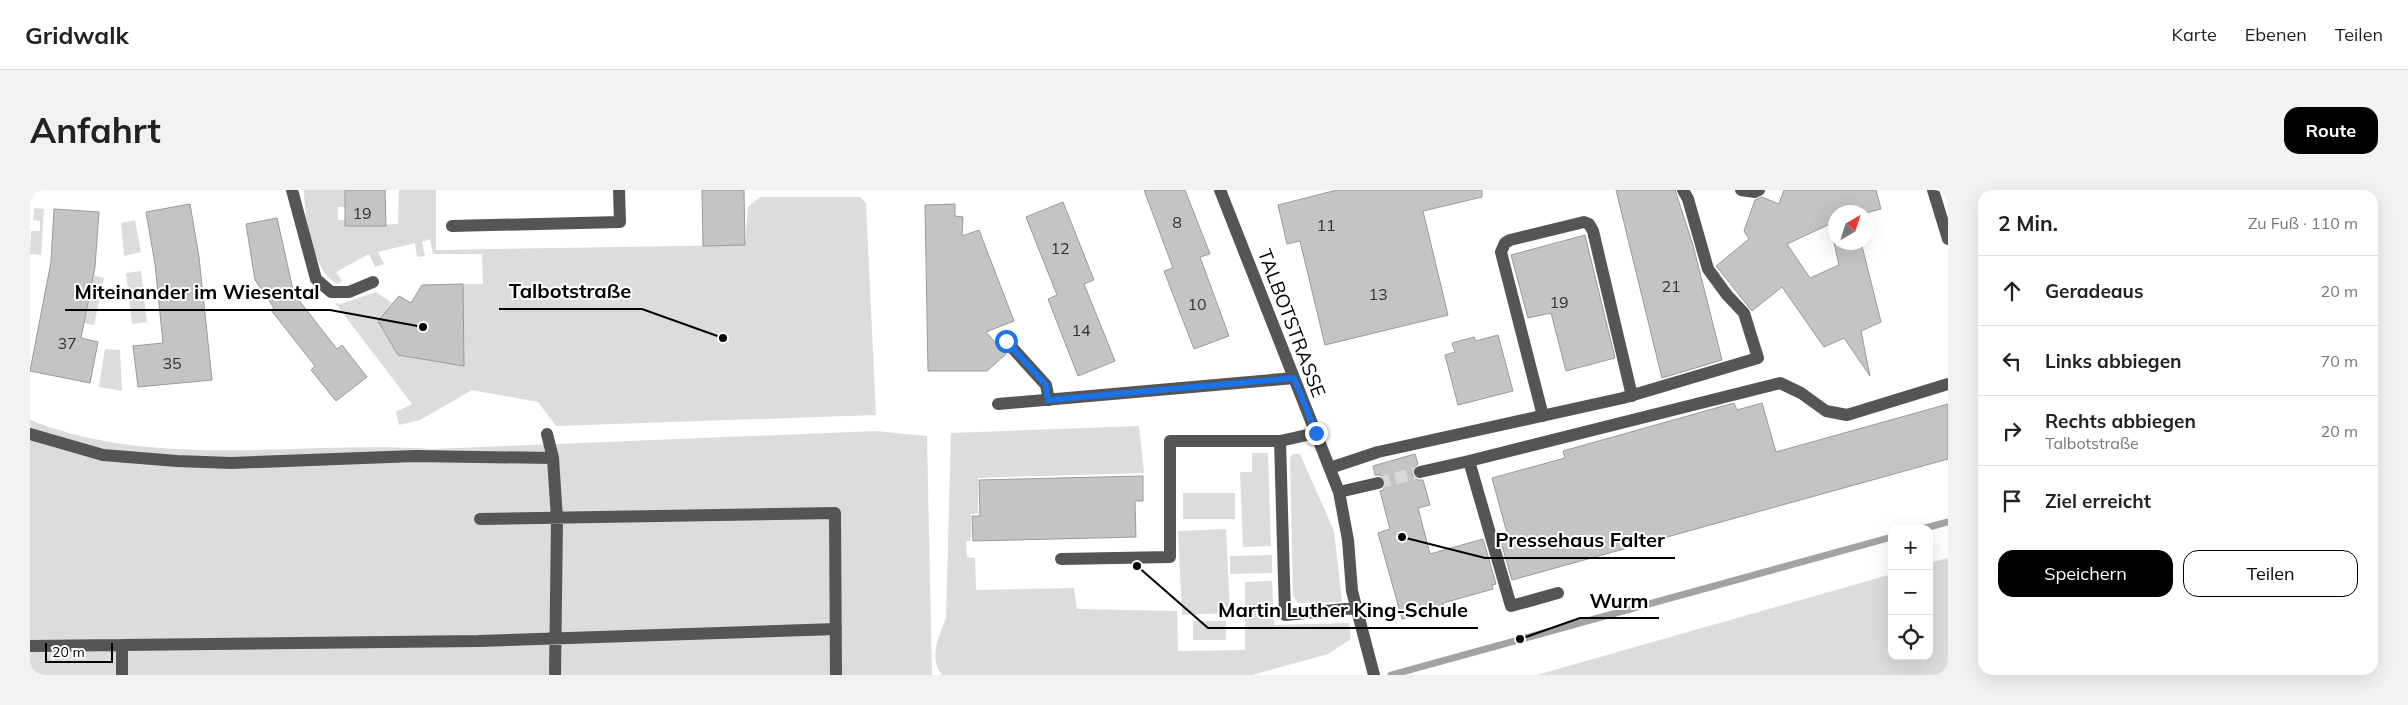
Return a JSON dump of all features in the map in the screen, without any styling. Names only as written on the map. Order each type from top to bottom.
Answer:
[{"type":"street","points":[[292,190],[316,279],[331,292],[349,292],[372,282]]},
{"type":"street","points":[[452,226],[620,222],[619,190]]},
{"type":"street","name":"TALBOTSTRASSE","points":[[1220,190],[1339,492],[1348,540],[1355,608],[1374,675]]},
{"type":"street","points":[[1330,468],[1378,452],[1632,396],[1758,358],[1744,313],[1727,295],[1708,269],[1688,199],[1683,190]]},
{"type":"street","points":[[1741,190],[1755,192],[1759,190]]},
{"type":"street","points":[[1933,190],[1948,239]]},
{"type":"street","points":[[1543,416],[1501,252],[1505,243],[1510,240],[1584,222],[1589,224],[1593,231],[1632,396]]},
{"type":"street","points":[[1006,341],[1046,385],[1048,400]]},
{"type":"street","points":[[998,404],[1294,378]]},
{"type":"street","points":[[1420,472],[1780,382],[1801,393],[1826,411],[1847,415],[1948,384]]},
{"type":"street","points":[[1061,559],[1170,558],[1170,441],[1280,441],[1316,433]]},
{"type":"street","points":[[30,434],[102,455],[177,461],[231,463],[416,456],[553,458]]},
{"type":"street","points":[[547,434],[553,458],[557,519],[555,675]]},
{"type":"street","points":[[1280,441],[1285,615],[1355,608]]},
{"type":"street","points":[[1469,461],[1511,606],[1558,593]]},
{"type":"street","points":[[1339,492],[1378,483]]},
{"type":"street","points":[[480,519],[834,513],[836,675]]},
{"type":"street","points":[[30,646],[478,641],[836,629]]},
{"type":"street","points":[[122,645],[122,675]]},
{"type":"shaded area","points":[[304,190],[345,190],[345,207],[338,207],[338,220],[345,220],[345,226],[398,224],[399,190],[436,190],[436,250],[745,245],[748,207],[760,197],[860,197],[866,203],[876,415],[556,426],[538,402],[472,390],[420,420],[399,425],[396,412],[412,404],[335,303],[341,304],[376,292],[392,303],[378,321],[398,355],[464,365],[463,284],[483,284],[482,254],[433,254],[430,239],[422,242],[425,256],[417,257],[415,243],[378,252],[384,264],[375,267],[369,254],[336,272],[342,281],[338,284],[329,278],[316,257],[308,228]]},
{"type":"shaded area","points":[[34,208],[44,209],[41,255],[30,254],[31,231],[40,231],[40,221],[33,220]]},
{"type":"shaded area","points":[[135,220],[141,252],[124,256],[121,223]]},
{"type":"shaded area","points":[[141,271],[147,322],[132,324],[126,273]]},
{"type":"shaded area","points":[[94,275],[104,278],[94,325],[84,323]]},
{"type":"shaded area","points":[[105,349],[120,350],[122,391],[99,387]]},
{"type":"shaded area","points":[[30,420],[79,436],[129,445],[179,449],[230,450],[383,447],[433,449],[876,431],[927,436],[932,675],[30,675]]},
{"type":"shaded area","points":[[1139,426],[1144,473],[978,478],[978,514],[971,514],[971,541],[966,541],[967,557],[975,558],[976,590],[1074,588],[1077,609],[1177,611],[1178,651],[1245,650],[1245,582],[1272,581],[1274,625],[1349,623],[1351,639],[1328,654],[1252,675],[942,675],[938,668],[935,654],[938,639],[946,618],[951,433]]},
{"type":"shaded area","points":[[1252,453],[1268,453],[1271,546],[1243,547],[1240,472],[1252,472]]},
{"type":"shaded area","points":[[1293,454],[1300,454],[1334,531],[1342,602],[1298,603],[1293,596],[1290,458]]},
{"type":"shaded area","points":[[1183,493],[1235,493],[1235,519],[1183,519]]},
{"type":"shaded area","points":[[1226,529],[1230,613],[1182,615],[1178,531]]},
{"type":"shaded area","points":[[1272,555],[1272,573],[1230,574],[1230,556]]},
{"type":"shaded area","points":[[1948,558],[1948,675],[1537,675],[1888,575],[1888,660],[1933,660],[1933,562]]},
{"type":"shaded area","points":[[1193,621],[1226,621],[1226,640],[1193,640]]},
{"type":"building","points":[[345,190],[385,190],[386,226],[345,226]]},
{"type":"building","points":[[702,190],[744,190],[745,245],[703,246]]},
{"type":"building","points":[[1144,190],[1185,190],[1210,254],[1200,257],[1229,336],[1194,349],[1164,271],[1173,268]]},
{"type":"building","points":[[1337,190],[1482,190],[1482,197],[1423,211],[1448,315],[1325,345],[1300,241],[1287,244],[1278,205]]},
{"type":"building","points":[[1616,190],[1675,190],[1693,245],[1722,360],[1662,378]]},
{"type":"building","points":[[1784,190],[1876,190],[1881,209],[1873,211],[1873,205],[1828,205],[1828,225],[1787,244],[1810,278],[1839,265],[1836,250],[1863,250],[1881,322],[1861,331],[1870,376],[1844,338],[1824,347],[1782,287],[1752,311],[1716,266],[1749,239],[1744,231],[1755,200],[1762,197],[1779,204]]},
{"type":"building","points":[[1063,202],[1094,280],[1084,284],[1115,361],[1078,376],[1048,299],[1057,295],[1026,217]]},
{"type":"building","points":[[190,204],[199,257],[212,380],[138,387],[133,346],[163,343],[155,264],[146,212]]},
{"type":"building","points":[[955,204],[955,216],[963,217],[962,236],[979,230],[1014,321],[986,332],[1006,354],[987,371],[928,371],[925,205]]},
{"type":"building","points":[[54,209],[99,212],[95,267],[81,338],[98,342],[90,383],[30,371],[51,262]]},
{"type":"building","points":[[277,218],[294,294],[337,349],[342,345],[367,377],[336,401],[311,370],[315,366],[271,310],[274,308],[255,280],[246,224]]},
{"type":"building","points":[[1585,235],[1615,358],[1566,371],[1551,313],[1528,318],[1511,255]]},
{"type":"building","points":[[463,284],[464,366],[398,355],[378,321],[399,296],[411,303],[422,285]]},
{"type":"building","points":[[1498,335],[1513,391],[1458,405],[1445,355],[1455,352],[1452,343],[1474,337],[1476,341]]},
{"type":"building","points":[[1734,403],[1737,410],[1762,403],[1776,452],[1948,404],[1948,459],[1512,580],[1499,535],[1507,533],[1492,478],[1565,458],[1563,451]]},
{"type":"building","points":[[1415,454],[1418,464],[1412,469],[1412,474],[1417,480],[1423,480],[1430,505],[1418,508],[1430,554],[1483,539],[1496,584],[1492,585],[1493,589],[1443,603],[1444,608],[1402,619],[1378,533],[1390,529],[1380,491],[1384,489],[1386,482],[1381,475],[1375,475],[1373,466]]},
{"type":"building","points":[[1143,476],[1143,501],[1135,501],[1136,537],[973,541],[972,516],[980,516],[979,480]]},
{"type":"waterway","points":[[1933,526],[1948,522]]},
{"type":"waterway","points":[[1391,675],[1888,538]]},
{"type":"tunnel","points":[[1378,483],[1420,472]]},
{"type":"place","name":"Miteinander im Wiesental","points":[[423,327]]},
{"type":"place","name":"Talbotstraße","points":[[723,338]]},
{"type":"place","name":"Pressehaus Falter","points":[[1402,537]]},
{"type":"place","name":"Martin Luther King-Schule","points":[[1137,566]]},
{"type":"place","name":"Wurm","points":[[1520,639]]},
{"type":"route","points":[[1006,341],[1046,385],[1048,400],[1294,378],[1316,433]]}]
